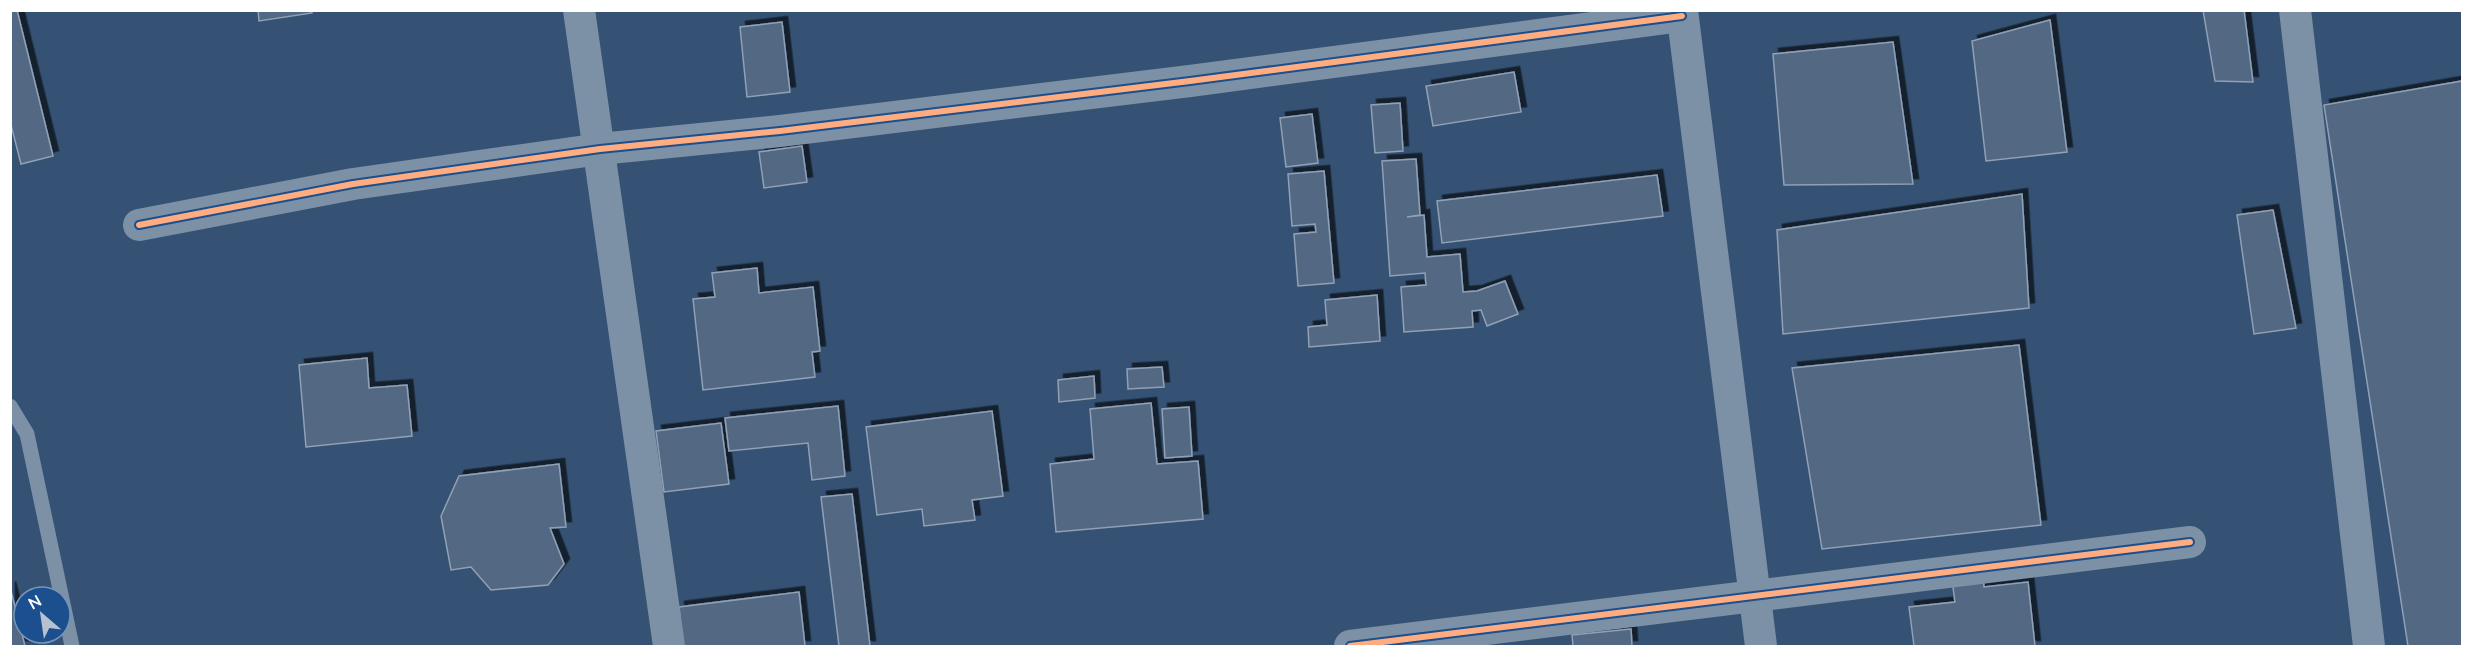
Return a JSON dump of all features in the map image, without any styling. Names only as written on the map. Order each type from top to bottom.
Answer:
[{"type":"street","points":[[579,10],[669,646]]},
{"type":"street","points":[[2295,10],[2369,646]]},
{"type":"street","points":[[139,225],[353,184],[600,149],[780,131],[1190,81],[1682,13],[1761,646]]},
{"type":"street","points":[[1350,646],[2190,542]]},
{"type":"lane","points":[[10,406],[27,434],[72,646]]},
{"type":"building","points":[[17,10],[53,156],[21,164],[10,121],[10,11]]},
{"type":"building","points":[[258,10],[311,10],[312,13],[259,21]]},
{"type":"building","points":[[2203,10],[2244,10],[2253,82],[2215,81]]},
{"type":"building","points":[[2050,20],[2067,152],[1986,161],[1972,41]]},
{"type":"building","points":[[782,22],[790,92],[747,97],[740,27]]},
{"type":"building","points":[[1893,42],[1913,184],[1784,185],[1773,54]]},
{"type":"building","points":[[1514,72],[1521,112],[1433,126],[1426,86]]},
{"type":"building","points":[[2462,81],[2462,646],[2408,646],[2324,105]]},
{"type":"building","points":[[1400,103],[1403,151],[1375,153],[1371,105]]},
{"type":"building","points":[[1312,114],[1318,163],[1286,167],[1280,118]]},
{"type":"building","points":[[802,146],[807,182],[764,188],[759,152]]},
{"type":"building","points":[[1416,159],[1420,215],[1407,217],[1424,215],[1427,257],[1460,254],[1463,292],[1477,291],[1505,281],[1518,314],[1487,326],[1481,310],[1472,311],[1473,327],[1404,332],[1401,287],[1426,285],[1425,273],[1390,276],[1382,161]]},
{"type":"building","points":[[1324,171],[1334,283],[1298,286],[1294,234],[1316,232],[1315,224],[1292,226],[1288,174]]},
{"type":"building","points":[[1657,175],[1663,216],[1442,243],[1437,201]]},
{"type":"building","points":[[2022,194],[2029,308],[1783,334],[1777,230]]},
{"type":"building","points":[[2273,210],[2296,328],[2254,334],[2237,215]]},
{"type":"building","points":[[757,268],[759,293],[813,287],[820,351],[812,352],[815,377],[703,390],[693,299],[715,297],[712,273]]},
{"type":"building","points":[[1377,295],[1380,341],[1309,347],[1308,327],[1327,325],[1325,300]]},
{"type":"building","points":[[2019,345],[2041,525],[1822,549],[1792,368]]},
{"type":"building","points":[[367,358],[369,388],[407,385],[412,436],[306,447],[299,365]]},
{"type":"building","points":[[1162,367],[1164,387],[1128,389],[1127,369]]},
{"type":"building","points":[[1094,376],[1095,398],[1059,402],[1058,380]]},
{"type":"building","points":[[1151,403],[1157,464],[1198,461],[1203,519],[1056,532],[1050,464],[1094,459],[1090,409]]},
{"type":"building","points":[[838,406],[845,476],[812,480],[808,443],[729,451],[725,418]]},
{"type":"building","points":[[1189,407],[1192,456],[1165,458],[1162,409]]},
{"type":"building","points":[[992,411],[1003,496],[972,500],[975,520],[924,526],[922,509],[877,515],[866,427]]},
{"type":"building","points":[[721,423],[729,484],[664,492],[656,431]]},
{"type":"building","points":[[559,464],[566,527],[550,528],[564,564],[548,585],[491,590],[471,567],[451,570],[441,516],[459,476]]},
{"type":"building","points":[[852,494],[870,646],[839,646],[821,497]]},
{"type":"building","points":[[1983,576],[1984,587],[2028,582],[2035,646],[1914,646],[1909,607],[1955,602],[1952,580]]},
{"type":"building","points":[[10,587],[12,645],[25,646],[10,646]]},
{"type":"building","points":[[799,592],[805,646],[683,646],[679,607]]},
{"type":"building","points":[[1631,629],[1632,646],[1573,646],[1572,635]]},
{"type":"cycle path","points":[[139,225],[353,184],[600,149],[780,131],[1190,81],[1682,16]]},
{"type":"cycle path","points":[[1350,646],[2190,542]]}]
